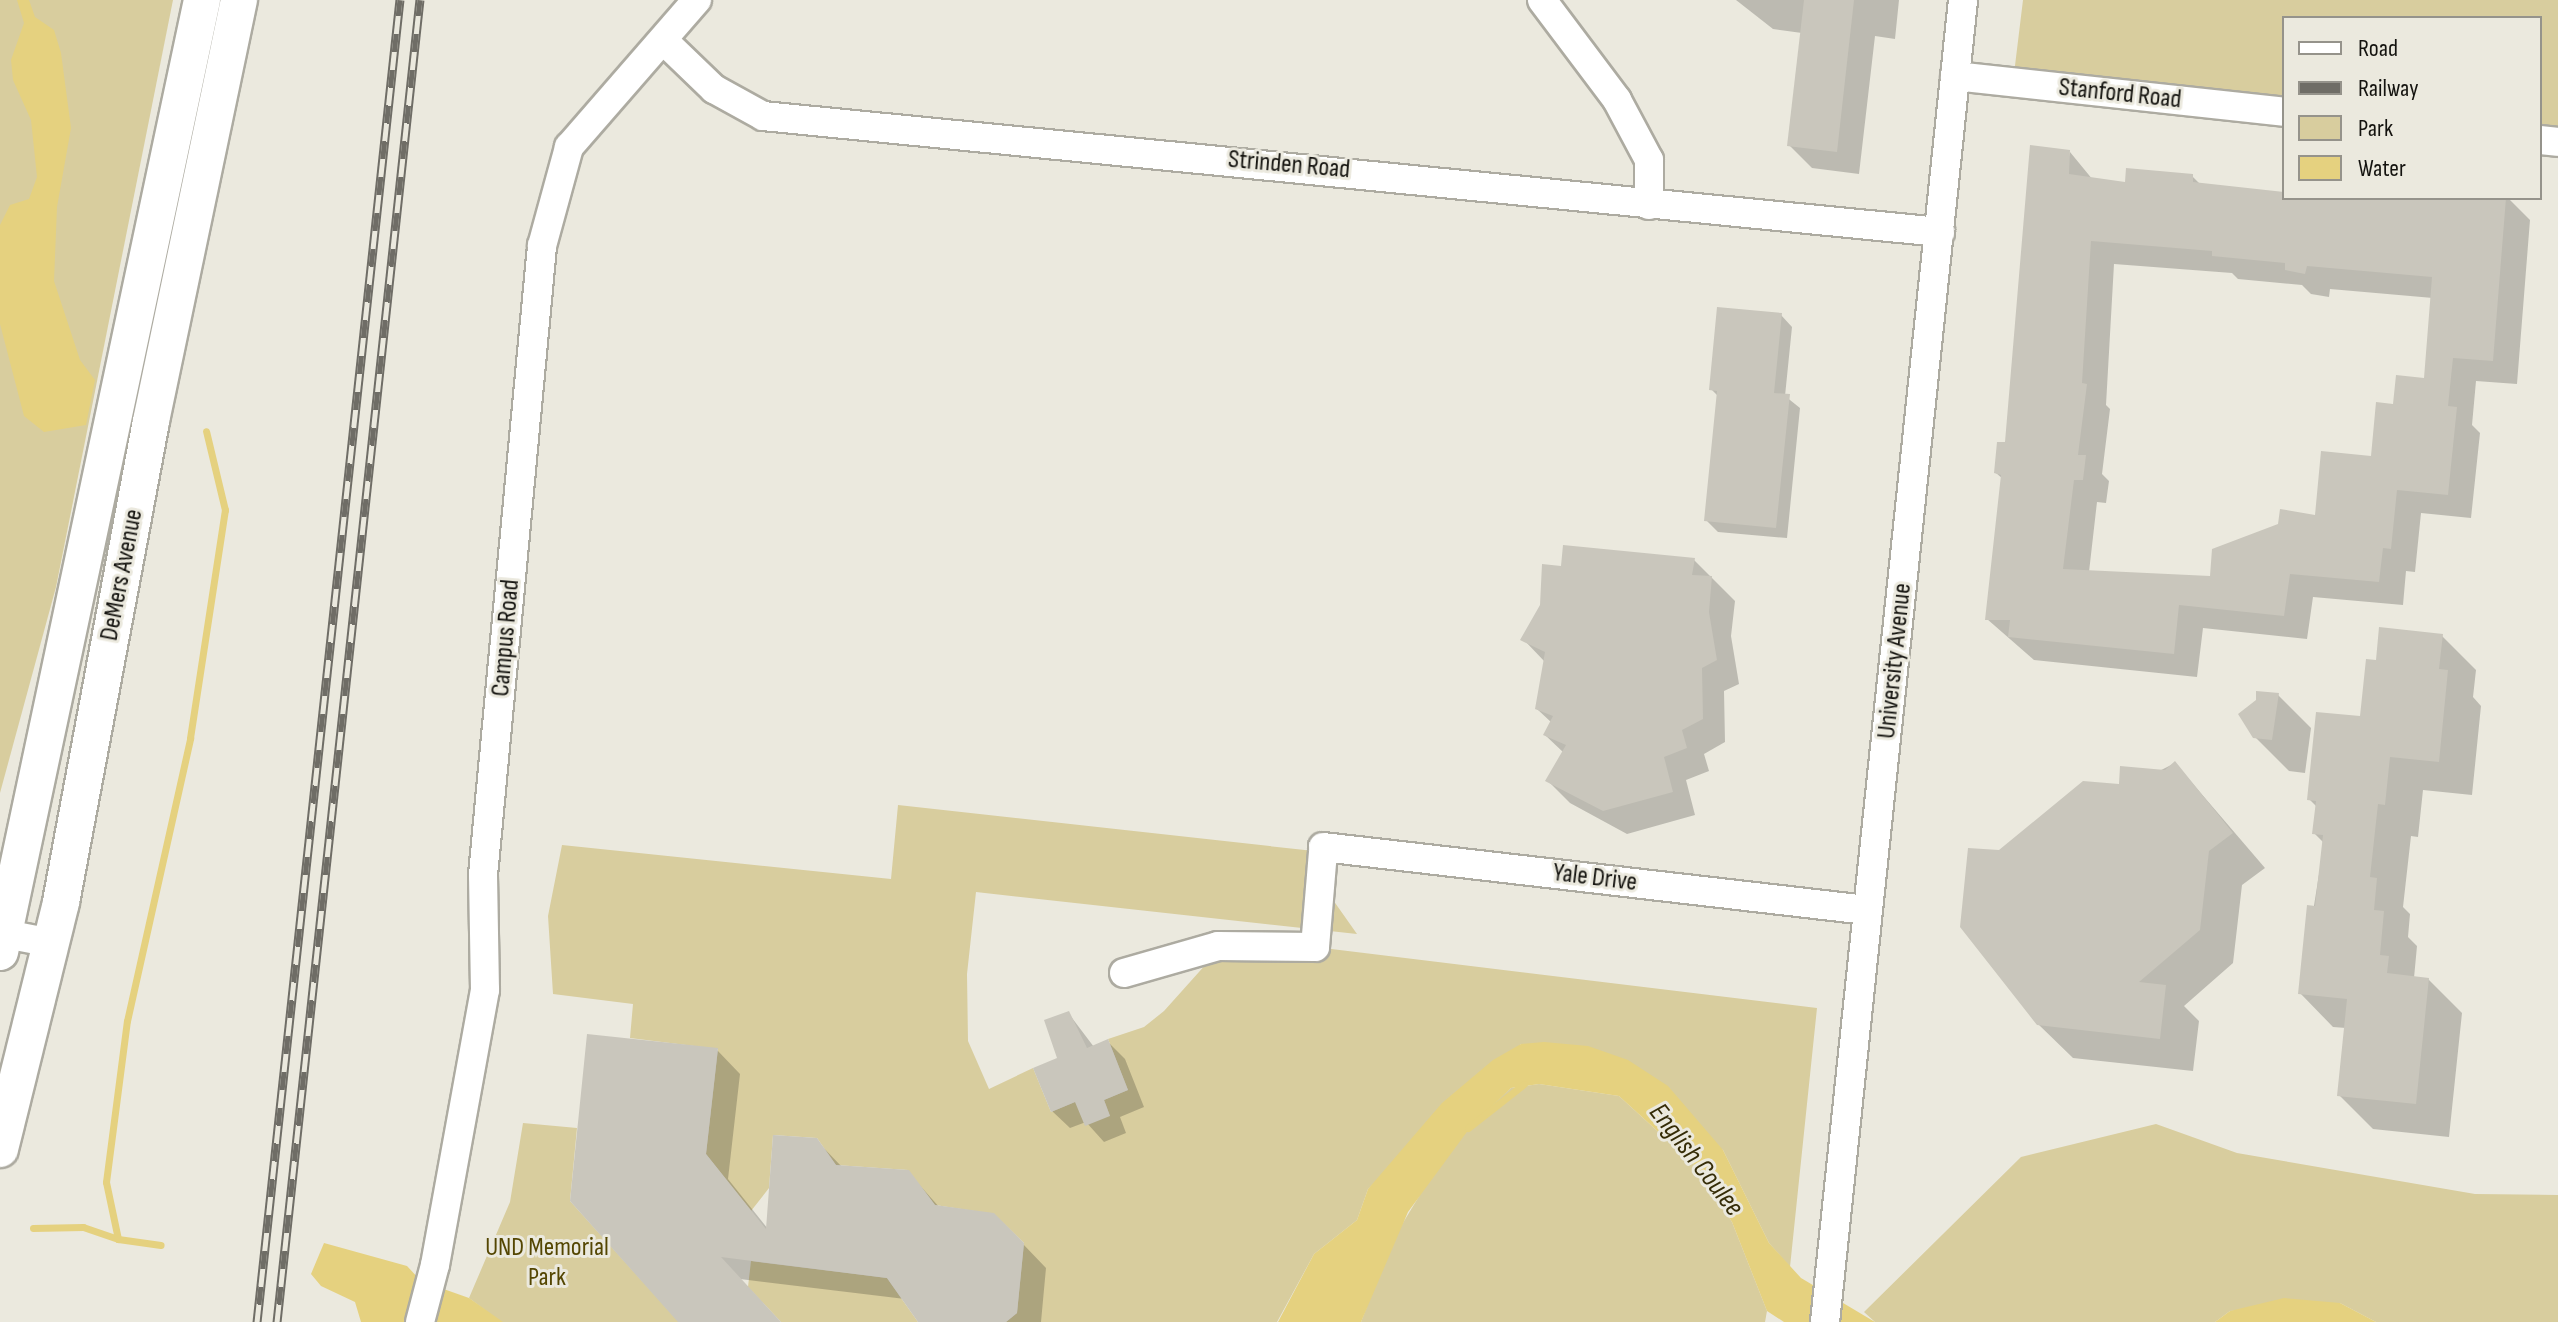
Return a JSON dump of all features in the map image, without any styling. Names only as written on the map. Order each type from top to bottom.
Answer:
[{"type":"main road","name":"DeMers Avenue","points":[[1,940],[202,0]]},
{"type":"main road","name":"DeMers Avenue","points":[[0,1149],[52,943],[151,421],[239,0]]},
{"type":"street","name":"Campus Road","points":[[420,1322],[435,1265],[485,990],[483,875],[542,246],[569,147],[697,0]]},
{"type":"street","points":[[1542,0],[1617,100],[1649,160],[1649,205]]},
{"type":"street","name":"University Avenue","points":[[1825,1322],[1963,0]]},
{"type":"street","name":"Strinden Road","points":[[663,40],[714,89],[763,116],[1392,174],[1649,205],[1940,232]]},
{"type":"street","name":"Stanford Road","points":[[1955,76],[2282,112]]},
{"type":"street","name":"Yale Drive","points":[[1124,973],[1218,946],[1315,947],[1323,849],[1867,910]]},
{"type":"street","points":[[1,940],[52,943]]},
{"type":"green space","points":[[0,0],[173,0],[56,587],[0,793]]},
{"type":"green space","points":[[2023,0],[2558,0],[2558,141],[2542,139],[2542,16],[2282,16],[2282,112],[2013,82]]},
{"type":"green space","points":[[898,805],[1314,851],[1326,890],[1357,934],[976,892],[967,974],[968,1041],[989,1089],[1033,1068],[1051,1112],[1075,1102],[1110,1116],[1104,1100],[1128,1090],[1108,1039],[1144,1027],[1164,1011],[1216,953],[1315,947],[1817,1008],[1790,1267],[1769,1243],[1723,1150],[1521,1044],[1368,1189],[1357,1220],[1314,1254],[1277,1322],[1006,1322],[1017,1313],[1024,1243],[994,1214],[935,1205],[908,1170],[836,1165],[817,1138],[773,1135],[769,1188],[751,1211],[706,1154],[718,1049],[630,1038],[633,1004],[553,994],[548,916],[562,845],[891,879]]},
{"type":"green space","points":[[1539,1084],[1619,1096],[1698,1168],[1732,1222],[1767,1311],[1765,1322],[1361,1322],[1392,1241],[1453,1140],[1511,1088]]},
{"type":"green space","name":"UND Memorial Park","points":[[523,1123],[577,1128],[570,1201],[679,1322],[501,1322],[469,1298],[510,1202]]},
{"type":"green space","points":[[2156,1124],[2237,1153],[2475,1194],[2558,1195],[2558,1322],[2376,1322],[2340,1303],[2230,1311],[2215,1322],[1875,1322],[1864,1312],[2021,1157]]},
{"type":"green space","points":[[751,1261],[887,1278],[918,1322],[781,1322],[748,1287]]},
{"type":"water","points":[[17,0],[29,0],[35,17],[54,30],[61,53],[71,128],[57,207],[54,281],[80,360],[95,380],[86,425],[44,432],[24,416],[0,324],[0,225],[10,205],[29,199],[37,177],[31,120],[13,80],[11,60],[24,23]]},
{"type":"water","points":[[1544,1042],[1588,1046],[1628,1060],[1668,1086],[1723,1150],[1769,1243],[1801,1278],[1875,1322],[1784,1322],[1767,1311],[1732,1222],[1698,1168],[1619,1096],[1539,1084],[1511,1088],[1472,1125],[1408,1212],[1361,1322],[1278,1322],[1314,1254],[1357,1220],[1368,1189],[1442,1103],[1493,1060],[1521,1044]]},
{"type":"water","points":[[324,1243],[407,1266],[421,1281],[469,1298],[503,1322],[361,1322],[355,1302],[321,1286],[311,1274]]},
{"type":"water","points":[[2284,1298],[2340,1303],[2376,1322],[2215,1322],[2230,1311]]},
{"type":"building","points":[[1804,0],[1854,0],[1837,152],[1787,146]]},
{"type":"building","points":[[2030,145],[2070,150],[2069,174],[2125,182],[2126,168],[2193,174],[2193,182],[2282,192],[2282,200],[2506,200],[2493,361],[2453,358],[2448,406],[2457,407],[2448,495],[2397,490],[2391,549],[2383,548],[2379,582],[2290,574],[2284,616],[2179,605],[2174,654],[2008,637],[2010,620],[1985,620],[2001,475],[1994,473],[1997,442],[2005,442]],"holes":[[[2091,241],[2212,251],[2212,256],[2285,263],[2285,270],[2305,274],[2307,266],[2432,277],[2424,378],[2396,375],[2393,404],[2376,402],[2371,456],[2321,451],[2315,515],[2280,509],[2278,524],[2212,549],[2210,576],[2063,569],[2074,480],[2083,480],[2086,455],[2078,455],[2087,384],[2082,383]]]},
{"type":"building","points":[[1717,307],[1782,313],[1774,393],[1790,394],[1776,528],[1704,521],[1717,391],[1709,390]]},
{"type":"building","points":[[1563,545],[1695,558],[1692,575],[1712,576],[1709,612],[1717,660],[1702,668],[1703,719],[1682,730],[1687,748],[1664,757],[1673,792],[1603,811],[1545,781],[1566,745],[1543,735],[1553,716],[1535,709],[1545,652],[1520,640],[1540,605],[1542,564],[1561,566]]},
{"type":"building","points":[[2379,627],[2443,634],[2439,669],[2448,670],[2439,762],[2390,757],[2385,805],[2378,804],[2370,877],[2377,878],[2374,910],[2384,911],[2380,955],[2389,956],[2387,973],[2429,978],[2416,1104],[2337,1096],[2347,999],[2298,994],[2307,905],[2315,906],[2323,835],[2312,834],[2316,801],[2307,800],[2316,712],[2360,716],[2366,659],[2376,660]]},
{"type":"building","points":[[2256,691],[2279,693],[2272,740],[2253,738],[2238,714],[2256,700]]},
{"type":"building","points":[[2175,761],[2233,833],[2209,851],[2200,930],[2139,982],[2166,985],[2160,1039],[2037,1025],[1960,927],[1968,848],[1999,850],[2083,781],[2119,784],[2120,766],[2165,770]]},
{"type":"building","points":[[1069,1011],[1087,1048],[1108,1039],[1128,1090],[1104,1100],[1110,1116],[1085,1126],[1075,1102],[1051,1112],[1033,1068],[1057,1058],[1044,1020]]},
{"type":"building","points":[[587,1034],[718,1048],[706,1154],[766,1229],[773,1135],[817,1138],[836,1165],[909,1170],[935,1205],[994,1213],[1024,1243],[1017,1313],[1006,1322],[918,1322],[887,1278],[721,1257],[781,1322],[678,1322],[570,1201]]},
{"type":"waterway","points":[[118,1239],[106,1182],[127,1021],[190,738],[225,510],[206,431]]},
{"type":"waterway","name":"English Coulee","points":[[1468,1128],[1524,1084]]},
{"type":"waterway","name":"English Coulee","points":[[33,1228],[83,1227],[118,1239],[161,1245]]},
{"type":"railway","points":[[257,1322],[400,0]]},
{"type":"railway","points":[[277,1322],[420,0]]}]
